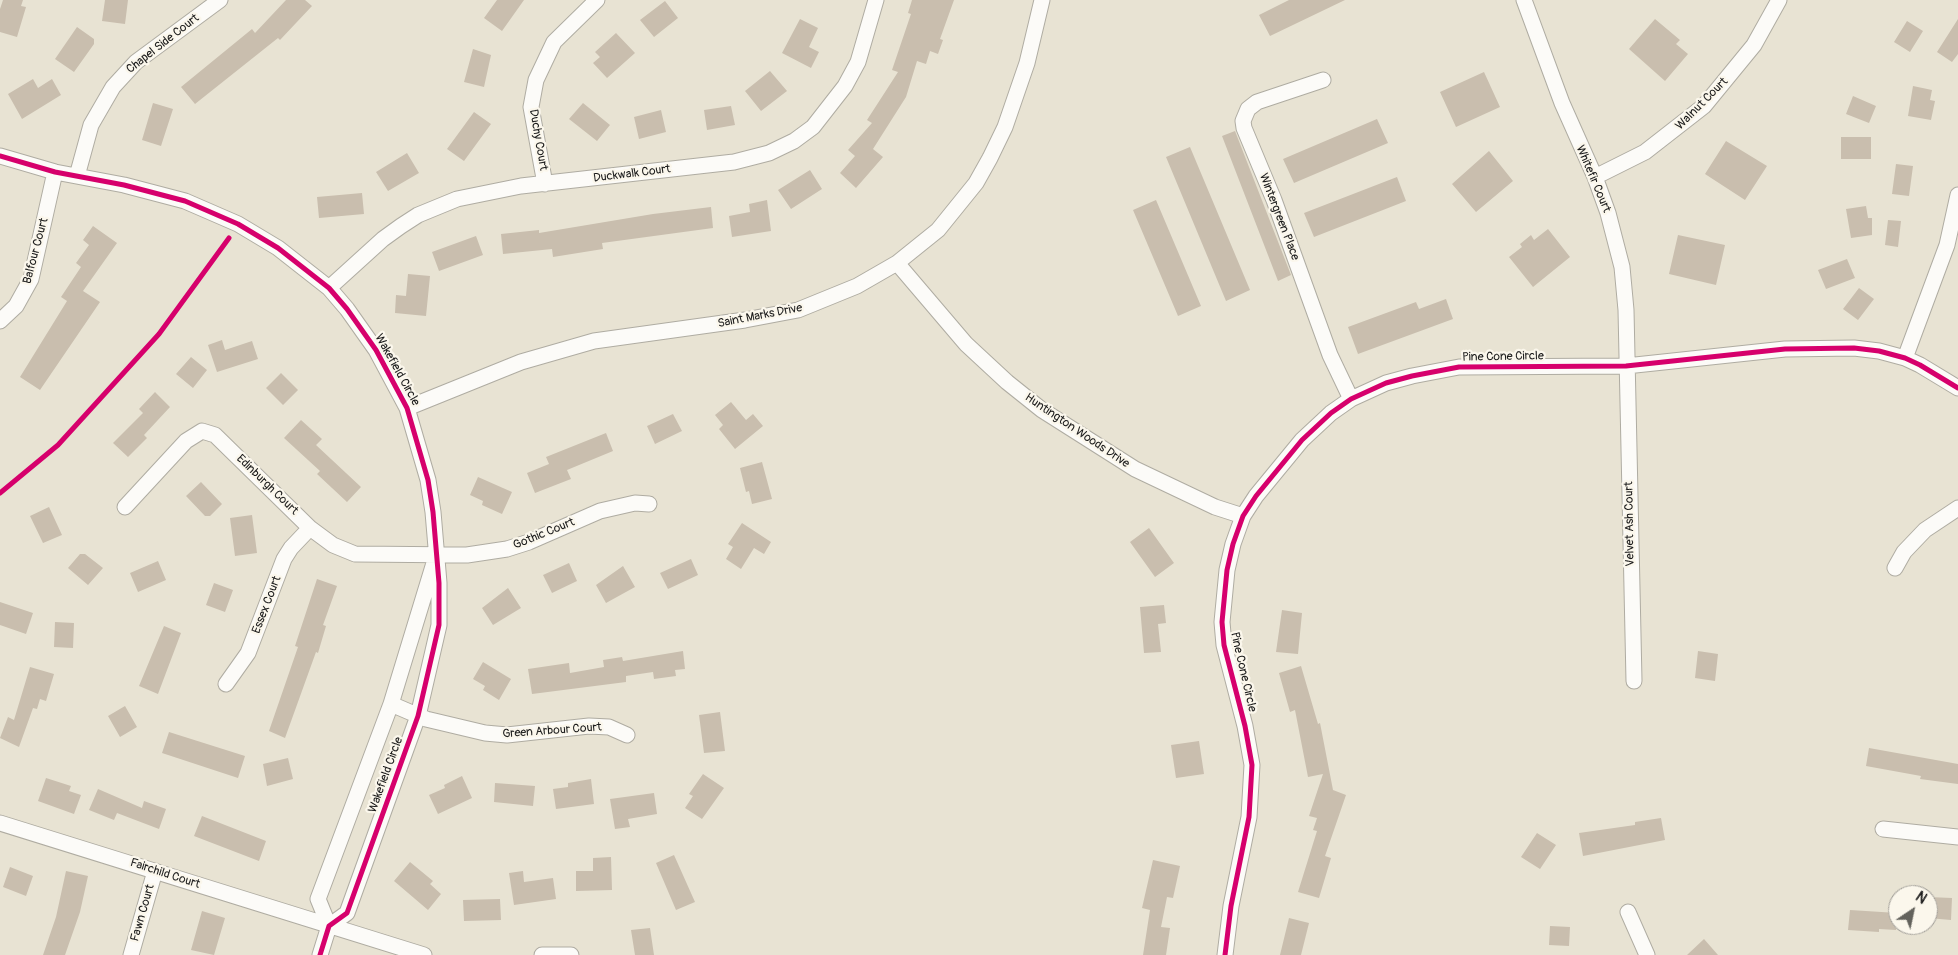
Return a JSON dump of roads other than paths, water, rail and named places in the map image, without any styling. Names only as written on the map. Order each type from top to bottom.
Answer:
[{"type":"street","name":"Chapel Side Court","points":[[78,176],[91,125],[113,87],[136,62],[202,5],[220,0]]},
{"type":"street","name":"Duchy Court","points":[[545,184],[532,107],[536,80],[554,42],[597,0]]},
{"type":"street","name":"Duckwalk Court","points":[[328,288],[383,239],[418,215],[457,199],[545,184],[734,162],[769,154],[794,141],[814,126],[845,86],[858,62],[876,0]]},
{"type":"street","name":"Saint Marks Drive","points":[[407,408],[520,362],[594,342],[745,320],[798,310],[857,286],[897,263],[938,230],[976,183],[990,158],[1005,127],[1027,63],[1036,33],[1042,0]]},
{"type":"street","name":"Whitefir Court","points":[[1524,0],[1562,103],[1595,177],[1611,221],[1622,267],[1626,310],[1626,366]]},
{"type":"street","name":"Walnut Court","points":[[1595,177],[1646,152],[1704,106],[1754,45],[1779,0]]},
{"type":"street","name":"Wintergreen Place","points":[[1323,80],[1256,102],[1246,113],[1244,128],[1274,200],[1330,355],[1351,399]]},
{"type":"street","name":"Wakefield Circle","points":[[0,156],[54,172],[159,193],[212,212],[278,248],[328,288],[368,337],[392,376],[407,408],[428,480],[437,555],[439,626],[418,716],[347,912],[329,926],[318,900],[391,704],[437,555]]},
{"type":"street","name":"Balfour Court","points":[[0,321],[16,306],[31,279],[54,172]]},
{"type":"street","points":[[1905,358],[1942,262],[1958,196]]},
{"type":"street","name":"Huntington Woods Drive","points":[[897,263],[966,344],[1007,382],[1042,410],[1135,469],[1215,507],[1243,516]]},
{"type":"street","name":"Pine Cone Circle","points":[[1225,955],[1231,906],[1250,817],[1251,794],[1250,752],[1229,669],[1222,622],[1233,544],[1243,516],[1256,496],[1302,440],[1331,413],[1366,391],[1403,378],[1459,366],[1626,366],[1785,349],[1828,348],[1879,351],[1905,358],[1958,388]]},
{"type":"street","name":"Velvet Ash Court","points":[[1626,366],[1634,681]]},
{"type":"street","name":"Edinburgh Court","points":[[125,508],[186,441],[202,431],[215,436],[310,528],[333,544],[356,554],[437,555]]},
{"type":"street","name":"Gothic Court","points":[[437,555],[467,554],[507,549],[529,542],[600,511],[635,503],[649,504]]},
{"type":"street","points":[[1894,568],[1904,552],[1926,530],[1958,508]]},
{"type":"street","name":"Essex Court","points":[[226,684],[248,653],[284,559],[291,548],[310,528]]},
{"type":"street","name":"Green Arbour Court","points":[[391,704],[418,716],[450,726],[492,734],[531,734],[589,726],[609,727],[627,736]]},
{"type":"street","name":"Fairchild Court","points":[[0,823],[424,955]]},
{"type":"street","points":[[1883,829],[1958,837]]},
{"type":"street","name":"Fawn Court","points":[[131,955],[156,872]]},
{"type":"street","points":[[1628,912],[1647,955]]},
{"type":"street","points":[[320,955],[329,926]]},
{"type":"street","points":[[542,955],[571,955]]}]
